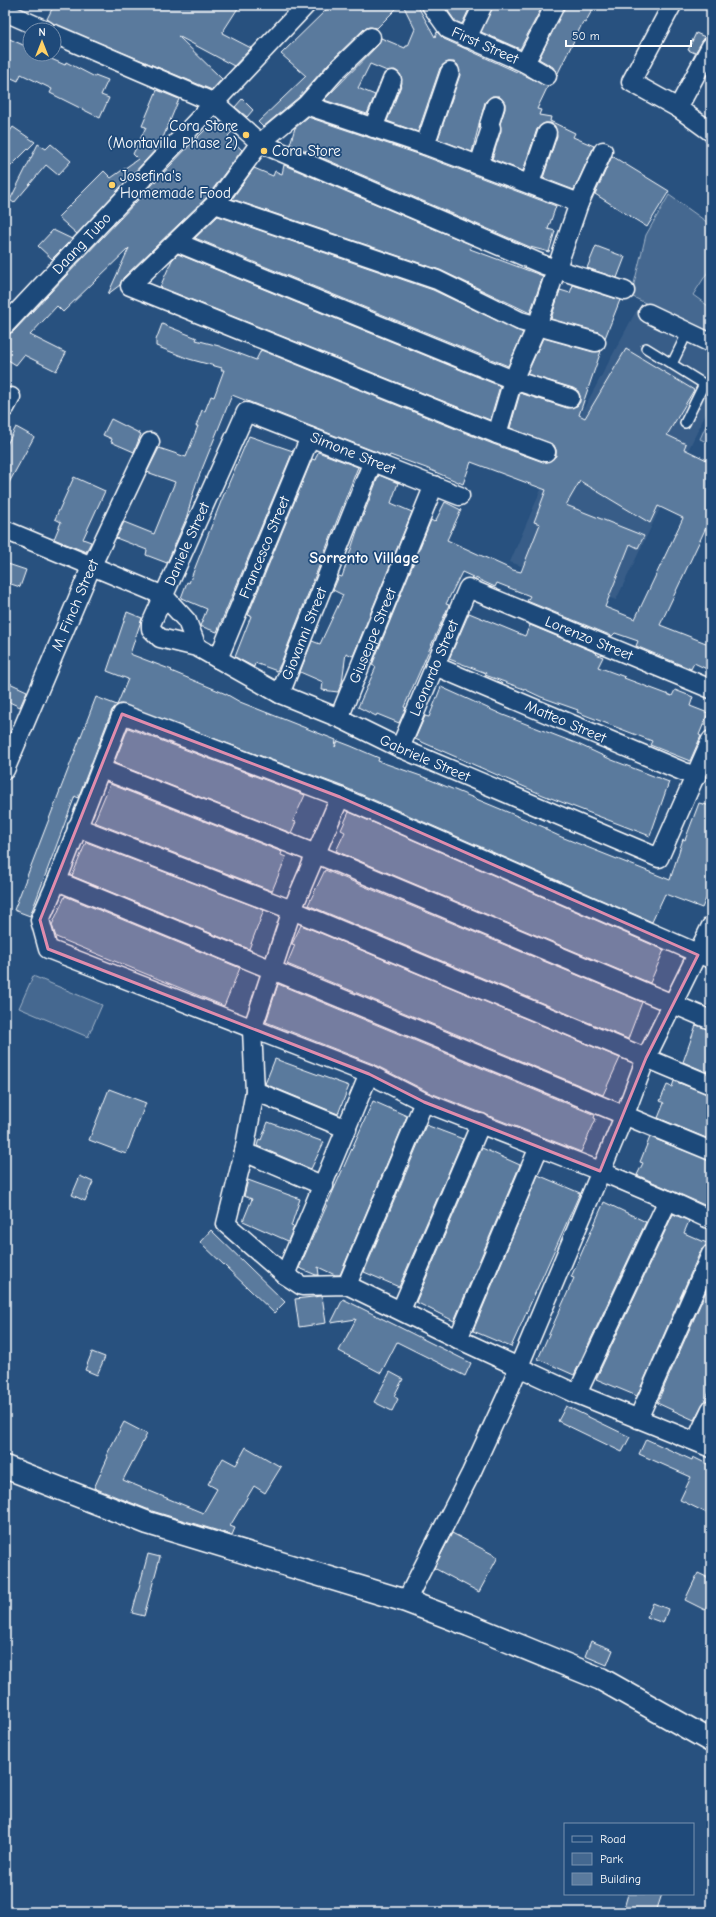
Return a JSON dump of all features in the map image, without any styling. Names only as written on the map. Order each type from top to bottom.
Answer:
[{"type":"street","name":"Daang Tubo","points":[[5,325],[306,5]]},
{"type":"street","name":"First Street","points":[[431,5],[448,29],[525,63],[547,76]]},
{"type":"street","points":[[467,38],[483,5]]},
{"type":"street","points":[[525,63],[555,5]]},
{"type":"street","points":[[672,5],[631,82],[678,108],[711,132]]},
{"type":"street","points":[[5,12],[25,12],[37,22]]},
{"type":"street","points":[[62,37],[215,103],[260,143],[544,265],[625,291]]},
{"type":"street","points":[[371,37],[337,70],[306,105],[260,143],[215,204],[130,286],[497,434],[546,452]]},
{"type":"street","points":[[678,108],[711,46]]},
{"type":"street","points":[[425,145],[450,72]]},
{"type":"street","points":[[373,128],[392,80]]},
{"type":"street","points":[[306,105],[425,145],[530,183],[579,203]]},
{"type":"street","points":[[480,165],[491,128],[489,125],[495,106]]},
{"type":"street","points":[[530,183],[547,133]]},
{"type":"street","points":[[497,434],[513,380],[537,326],[579,203],[603,151]]},
{"type":"street","points":[[215,204],[437,280],[520,321],[596,342]]},
{"type":"street","points":[[176,242],[513,380],[570,398]]},
{"type":"street","points":[[648,312],[711,343]]},
{"type":"street","name":"Simone Street","points":[[246,412],[460,496]]},
{"type":"street","name":"Daniele Street","points":[[197,647],[166,641],[152,630],[150,626],[161,594],[246,412]]},
{"type":"street","name":"Francesco Street","points":[[218,659],[310,437]]},
{"type":"street","name":"M. Finch Street","points":[[5,770],[92,565],[150,442]]},
{"type":"street","name":"Giovanni Street","points":[[280,694],[373,461]]},
{"type":"street","name":"Giuseppe Street","points":[[339,718],[434,485]]},
{"type":"street","points":[[5,530],[161,594],[187,621],[197,647]]},
{"type":"street","name":"Leonardo Street","points":[[400,748],[468,588]]},
{"type":"street","name":"Lorenzo Street","points":[[468,588],[711,689]]},
{"type":"street","name":"Gabriele Street","points":[[197,647],[280,694],[339,718],[400,748],[659,858],[696,777]]},
{"type":"street","name":"Matteo Street","points":[[435,666],[696,777]]},
{"type":"street","points":[[704,957],[340,797],[122,714],[57,881],[40,920],[48,950],[369,1074],[424,1102],[481,1123],[600,1171],[711,1220]]},
{"type":"street","points":[[696,777],[711,740]]},
{"type":"street","points":[[101,769],[316,854],[711,1020]]},
{"type":"street","points":[[340,797],[292,910],[252,1030],[255,1091],[244,1152],[226,1224],[285,1275],[302,1286],[347,1285],[458,1339],[577,1394],[703,1444],[711,1409]]},
{"type":"street","points":[[77,827],[292,910],[711,1085]]},
{"type":"street","points":[[57,881],[625,1114],[711,1151]]},
{"type":"street","points":[[406,1601],[471,1473],[519,1367],[625,1114],[646,1058],[672,1003],[704,957],[711,926]]},
{"type":"street","points":[[285,1275],[324,1186],[369,1074]]},
{"type":"street","points":[[255,1091],[347,1129]]},
{"type":"street","points":[[347,1285],[424,1102]]},
{"type":"street","points":[[401,1310],[481,1123]]},
{"type":"street","points":[[458,1339],[539,1147]]},
{"type":"street","points":[[244,1152],[324,1186]]},
{"type":"street","points":[[577,1394],[668,1200]]},
{"type":"street","points":[[638,1418],[711,1254]]},
{"type":"street","points":[[8,1473],[148,1523],[406,1601],[469,1624],[601,1679],[711,1741]]},
{"type":"lane","points":[[672,364],[688,331]]},
{"type":"lane","points":[[646,348],[704,384],[684,423]]},
{"type":"highlighted area","points":[[122,714],[340,797],[698,955],[646,1058],[600,1171],[424,1102],[369,1074],[48,949],[40,920]]},
{"type":"shaded area","points":[[636,311],[711,356],[711,403],[616,600],[510,562],[543,485]]},
{"type":"green space","points":[[669,195],[711,225],[711,267],[693,295],[711,308],[711,335],[631,296],[646,235]]},
{"type":"green space","points":[[711,414],[711,444],[700,439]]},
{"type":"green space","points":[[33,976],[102,1005],[88,1037],[19,1008]]},
{"type":"building","points":[[54,5],[240,5],[222,33],[251,48],[234,66],[178,36],[222,79],[212,90],[62,27],[62,22],[51,22],[47,19]]},
{"type":"building","points":[[331,5],[400,5],[377,28],[369,27],[364,29],[329,63],[299,97],[263,127],[258,122],[306,76],[281,54]]},
{"type":"building","points":[[403,5],[417,5],[435,37],[437,32],[444,39],[548,86],[537,109],[541,110],[539,115],[551,117],[550,121],[575,133],[573,137],[594,146],[574,190],[543,178],[557,136],[555,126],[551,123],[545,123],[537,129],[523,171],[492,159],[501,131],[500,124],[505,109],[505,103],[499,96],[492,96],[485,102],[472,152],[438,139],[460,75],[458,65],[454,62],[448,62],[440,68],[418,132],[387,121],[402,83],[400,74],[395,70],[387,71],[370,64],[358,88],[375,95],[367,114],[324,100],[378,45],[381,38],[405,48],[408,46],[415,29]]},
{"type":"building","points":[[451,5],[471,5],[462,24],[455,21],[448,11]]},
{"type":"building","points":[[493,5],[543,5],[520,49],[481,32]]},
{"type":"building","points":[[565,5],[595,5],[585,23],[583,22],[557,75],[553,67],[539,59]]},
{"type":"building","points":[[696,33],[705,37],[695,53],[688,50]]},
{"type":"building","points":[[5,37],[22,44],[22,62],[58,62],[65,65],[66,62],[95,77],[95,75],[108,80],[101,95],[109,98],[100,118],[50,93],[52,89],[21,74],[18,81],[5,75]]},
{"type":"building","points":[[157,90],[179,99],[160,145],[77,234],[58,217],[104,171],[111,178],[138,159],[133,154],[146,127],[142,126]]},
{"type":"building","points":[[242,99],[253,110],[247,117],[235,107]]},
{"type":"building","points":[[308,117],[421,155],[556,206],[548,229],[555,231],[549,252],[530,247],[290,144],[295,128]]},
{"type":"building","points":[[217,120],[232,132],[228,136],[242,150],[207,197],[123,278],[120,285],[108,294],[129,248],[63,312],[57,306],[30,335],[66,353],[56,371],[24,355],[16,365],[5,358],[5,335],[13,332],[187,148]]},
{"type":"building","points":[[13,127],[35,142],[5,172],[5,138]]},
{"type":"building","points":[[38,144],[46,149],[51,144],[71,161],[58,175],[46,165],[14,203],[10,200]]},
{"type":"building","points":[[612,156],[669,191],[647,227],[595,194]]},
{"type":"building","points":[[284,165],[472,245],[470,249],[543,276],[530,313],[440,270],[232,199],[254,168],[273,176],[275,171],[282,174]]},
{"type":"building","points":[[218,216],[433,290],[523,333],[508,366],[195,238]]},
{"type":"building","points":[[53,230],[72,239],[52,259],[38,246]]},
{"type":"building","points":[[596,246],[625,257],[617,278],[587,268]]},
{"type":"building","points":[[178,254],[500,386],[490,420],[160,287],[172,260]]},
{"type":"building","points":[[573,285],[620,300],[605,338],[599,332],[551,319],[560,290],[570,293]]},
{"type":"building","points":[[162,324],[197,338],[196,340],[219,346],[256,360],[261,350],[493,444],[543,462],[548,462],[556,456],[554,445],[510,428],[520,393],[567,408],[577,406],[580,402],[580,396],[578,391],[573,388],[527,374],[543,338],[593,352],[601,351],[579,415],[585,418],[626,349],[694,390],[667,435],[686,444],[684,449],[711,462],[711,517],[660,625],[711,645],[711,671],[694,663],[691,669],[636,646],[638,641],[615,633],[612,636],[527,601],[530,596],[497,583],[495,587],[462,572],[446,604],[449,605],[404,707],[406,708],[399,723],[377,714],[376,716],[358,707],[376,667],[372,665],[431,520],[434,522],[436,520],[445,502],[461,510],[447,540],[513,570],[521,572],[540,524],[534,522],[546,490],[471,462],[463,484],[426,468],[390,455],[389,457],[232,395],[196,484],[186,519],[167,563],[146,555],[147,550],[116,538],[124,522],[154,534],[175,482],[147,472],[159,448],[186,457],[198,426],[196,426],[202,410],[205,411],[211,396],[214,397],[224,370],[221,370],[222,368],[189,359],[156,346],[156,340]],"holes":[[[580,481],[650,523],[658,506],[683,518],[635,619],[605,607],[630,544],[638,548],[644,536],[566,505]]]},
{"type":"building","points":[[111,419],[141,434],[134,452],[111,442],[112,439],[103,435]]},
{"type":"building","points":[[16,427],[34,437],[5,490],[5,448]]},
{"type":"building","points":[[249,436],[293,451],[217,632],[200,626],[207,609],[181,598],[187,582],[189,583]]},
{"type":"building","points":[[318,452],[358,467],[277,671],[255,663],[254,667],[235,657],[251,616],[248,615],[312,459],[315,460]]},
{"type":"building","points":[[379,475],[398,483],[391,503],[412,512],[353,656],[346,653],[342,682],[338,692],[322,690],[323,682],[300,672],[312,641],[320,644],[343,595],[333,590],[339,576],[342,577],[357,531]]},
{"type":"building","points":[[74,477],[105,491],[83,539],[91,542],[86,552],[54,539],[61,522],[55,519]]},
{"type":"building","points":[[8,564],[26,570],[20,587],[5,582],[5,573]]},
{"type":"building","points":[[127,612],[142,618],[130,654],[172,670],[171,671],[226,694],[240,702],[336,740],[335,747],[338,741],[351,746],[379,758],[378,761],[421,776],[546,828],[546,830],[559,836],[670,880],[683,839],[685,840],[699,803],[711,806],[711,888],[702,908],[665,894],[652,922],[344,787],[121,704],[112,710],[78,798],[75,796],[30,916],[14,910],[96,697],[117,705],[128,679],[107,671]]},
{"type":"building","points":[[469,613],[525,636],[530,625],[597,653],[596,654],[603,657],[598,667],[672,696],[675,690],[693,697],[690,706],[708,713],[699,735],[701,736],[690,761],[650,745],[652,741],[577,712],[578,710],[485,675],[486,673],[449,659]]},
{"type":"building","points":[[5,681],[27,691],[20,707],[5,700]]},
{"type":"building","points":[[441,687],[503,715],[669,782],[650,836],[543,795],[415,739],[425,716],[429,717]]},
{"type":"building","points":[[128,728],[305,795],[293,821],[296,822],[291,833],[114,763]]},
{"type":"building","points":[[110,784],[282,852],[281,855],[286,857],[272,891],[94,822]]},
{"type":"building","points":[[349,812],[664,950],[650,983],[336,851],[345,832],[341,830]]},
{"type":"building","points":[[86,842],[264,910],[249,949],[72,876]]},
{"type":"building","points":[[325,870],[642,1002],[628,1039],[308,905]]},
{"type":"building","points":[[65,896],[240,968],[224,1006],[56,937],[52,925]]},
{"type":"building","points":[[301,925],[620,1058],[603,1095],[287,964],[295,945],[292,944]]},
{"type":"building","points":[[278,984],[595,1115],[594,1118],[596,1119],[581,1152],[428,1092],[373,1064],[266,1022]]},
{"type":"building","points":[[696,1025],[711,1030],[711,1074],[683,1062]]},
{"type":"building","points":[[275,1059],[349,1086],[338,1114],[265,1084]]},
{"type":"building","points":[[674,1081],[711,1095],[711,1140],[658,1118],[664,1103],[660,1101],[667,1085],[672,1087]]},
{"type":"building","points":[[109,1089],[146,1103],[126,1154],[89,1140]]},
{"type":"building","points":[[373,1101],[407,1116],[340,1275],[335,1275],[318,1267],[319,1275],[316,1275],[299,1268]]},
{"type":"building","points":[[268,1122],[324,1142],[311,1169],[257,1146]]},
{"type":"building","points":[[426,1125],[463,1139],[399,1287],[364,1272]]},
{"type":"building","points":[[650,1137],[711,1161],[711,1208],[637,1175],[643,1163],[640,1162]]},
{"type":"building","points":[[482,1148],[520,1165],[454,1321],[416,1302]]},
{"type":"building","points":[[538,1175],[580,1193],[511,1347],[473,1331]]},
{"type":"building","points":[[80,1176],[93,1182],[85,1201],[72,1195]]},
{"type":"building","points":[[248,1180],[300,1199],[291,1226],[294,1227],[288,1241],[243,1221],[252,1199],[244,1196]]},
{"type":"building","points":[[604,1202],[646,1222],[574,1375],[538,1359],[574,1278],[571,1277]]},
{"type":"building","points":[[673,1214],[689,1221],[684,1233],[709,1244],[701,1250],[637,1396],[596,1379]]},
{"type":"building","points":[[211,1230],[285,1302],[274,1313],[200,1242]]},
{"type":"building","points":[[711,1280],[711,1389],[694,1420],[657,1403]]},
{"type":"building","points":[[322,1296],[326,1323],[299,1327],[295,1299]]},
{"type":"building","points":[[343,1299],[471,1363],[465,1376],[397,1342],[381,1373],[339,1351],[356,1319],[331,1323]]},
{"type":"building","points":[[92,1352],[105,1357],[97,1375],[85,1370]]},
{"type":"building","points":[[390,1372],[403,1379],[394,1396],[398,1399],[392,1411],[374,1402]]},
{"type":"building","points":[[566,1406],[630,1437],[622,1452],[558,1421]]},
{"type":"building","points":[[124,1422],[147,1434],[123,1480],[203,1513],[217,1489],[208,1484],[223,1458],[236,1465],[246,1447],[281,1467],[265,1493],[254,1486],[230,1526],[235,1528],[232,1535],[152,1511],[94,1488],[108,1457],[106,1456]]},
{"type":"building","points":[[646,1439],[692,1460],[693,1457],[711,1466],[711,1515],[680,1500],[691,1477],[639,1454]]},
{"type":"building","points":[[452,1533],[498,1557],[479,1592],[434,1568]]},
{"type":"building","points":[[148,1554],[160,1557],[144,1616],[132,1613]]},
{"type":"building","points":[[698,1573],[711,1579],[711,1597],[705,1610],[685,1600]]},
{"type":"building","points":[[653,1603],[668,1609],[663,1623],[647,1617]]},
{"type":"building","points":[[591,1641],[613,1650],[607,1665],[585,1656]]},
{"type":"building","points":[[628,1895],[662,1895],[656,1912],[623,1912]]},
{"type":"place","name":"Cora Store (Montavilla Phase 2)","points":[[246,135]]},
{"type":"place","name":"Cora Store","points":[[264,151]]},
{"type":"place","name":"Josefina's Homemade Food","points":[[112,185]]},
{"type":"district","name":"Sorrento Village","points":[[364,558]]}]
